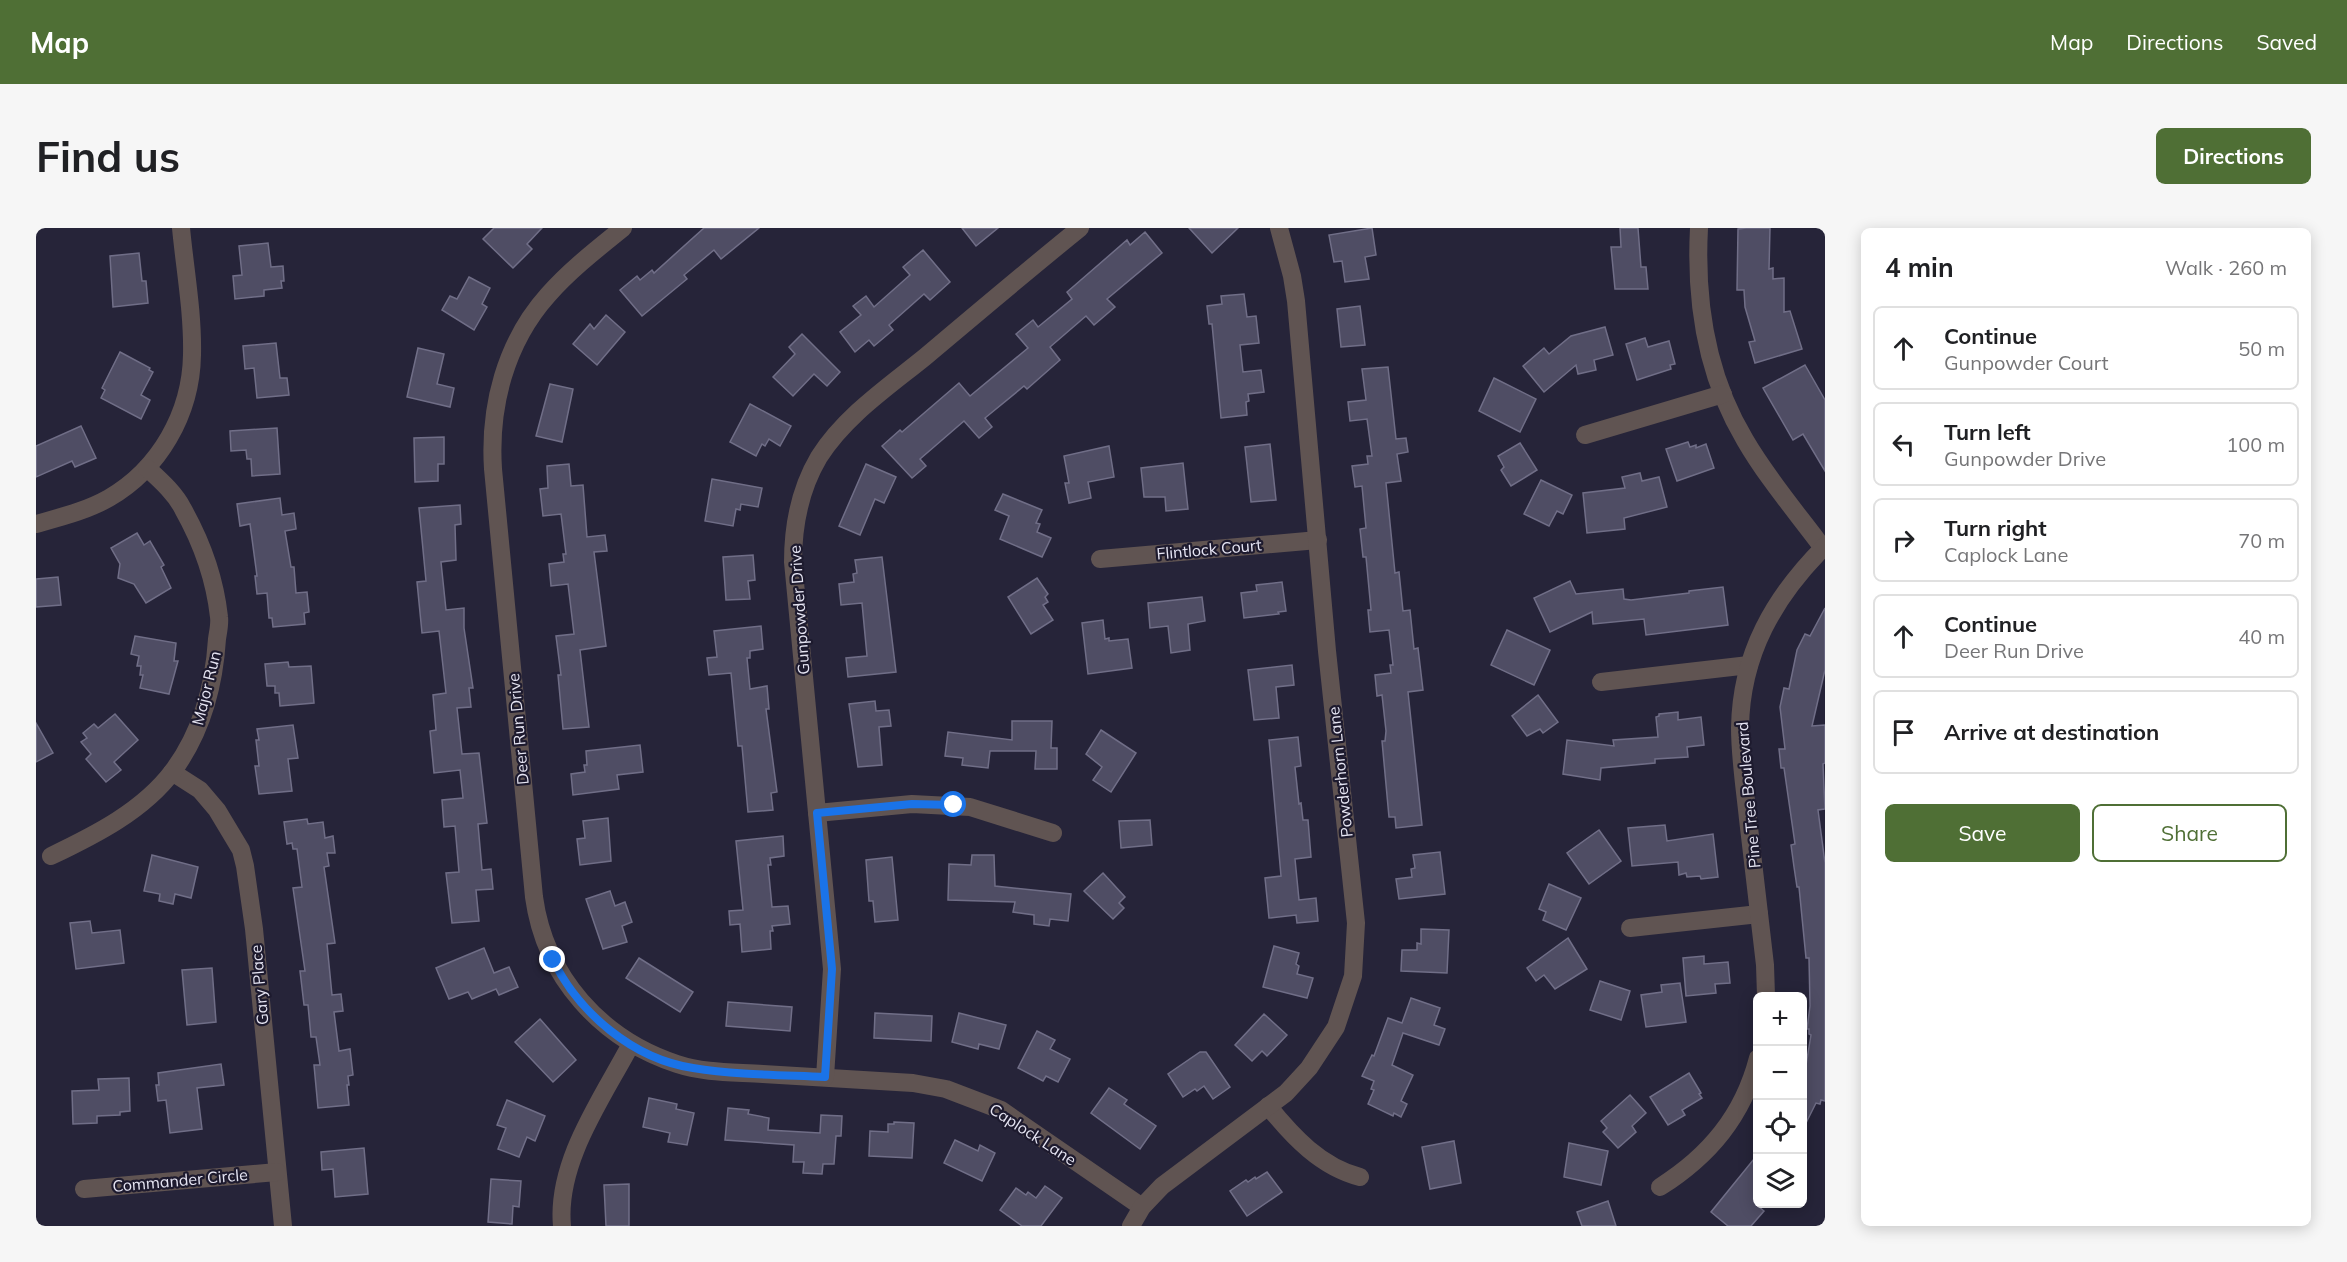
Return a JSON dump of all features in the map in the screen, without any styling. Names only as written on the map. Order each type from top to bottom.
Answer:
[{"type":"street","points":[[36,524],[67,516],[108,498],[129,485],[147,468],[181,414],[190,381],[192,338],[181,228]]},
{"type":"street","name":"Deer Run Drive","points":[[623,228],[563,279],[526,324],[514,346],[500,386],[494,419],[492,453],[537,914],[546,946],[566,982],[598,1020],[631,1044]]},
{"type":"street","name":"Powderhorn Lane","points":[[1131,1226],[1142,1207],[1162,1186],[1298,1081],[1329,1041],[1343,1010],[1353,976],[1356,923],[1296,301],[1279,228]]},
{"type":"street","points":[[1699,228],[1697,278],[1701,312],[1709,354],[1723,394],[1737,426],[1762,468],[1824,547]]},
{"type":"street","name":"Gunpowder Drive","points":[[825,1077],[832,969],[793,562],[794,528],[806,483],[824,450],[857,413],[1072,230]]},
{"type":"street","points":[[1585,435],[1723,394]]},
{"type":"street","name":"Major Run","points":[[51,856],[104,830],[146,799],[172,772],[204,714],[216,657],[219,619],[210,574],[183,508],[166,486],[147,468]]},
{"type":"street","name":"Flintlock Court","points":[[1100,559],[1318,540]]},
{"type":"street","name":"Pine Tree Boulevard","points":[[1766,992],[1740,744],[1741,708],[1749,665],[1757,642],[1776,604],[1805,565],[1824,547]]},
{"type":"street","points":[[1601,682],[1749,665]]},
{"type":"street","name":"Gary Place","points":[[172,772],[200,790],[217,810],[241,850],[245,866],[255,936],[282,1226]]},
{"type":"street","points":[[817,813],[912,804],[962,806],[986,811],[1053,833]]},
{"type":"street","points":[[1630,928],[1759,914]]},
{"type":"street","points":[[562,1226],[562,1191],[571,1158],[631,1044]]},
{"type":"street","name":"Caplock Lane","points":[[631,1044],[661,1059],[693,1068],[913,1083],[946,1089],[978,1100],[1009,1115],[1142,1207]]},
{"type":"street","points":[[1660,1187],[1675,1179],[1702,1157],[1719,1138],[1745,1094],[1753,1072]]},
{"type":"street","points":[[1268,1106],[1303,1145],[1330,1165],[1360,1177]]},
{"type":"street","name":"Commander Circle","points":[[84,1189],[277,1172]]},
{"type":"building","points":[[494,228],[542,228],[527,244],[532,249],[513,268],[483,239]]},
{"type":"building","points":[[704,228],[759,228],[721,259],[714,250],[684,275],[687,279],[642,316],[620,290],[637,276],[640,280],[652,270],[654,273]]},
{"type":"building","points":[[962,228],[998,228],[976,246]]},
{"type":"building","points":[[1189,228],[1238,228],[1212,253]]},
{"type":"building","points":[[1372,228],[1376,255],[1365,257],[1369,279],[1345,282],[1342,261],[1334,262],[1329,235]]},
{"type":"building","points":[[1620,228],[1638,228],[1641,267],[1646,267],[1648,289],[1615,289],[1611,247],[1621,247]]},
{"type":"building","points":[[1770,228],[1769,269],[1773,268],[1773,279],[1784,278],[1784,312],[1790,311],[1802,349],[1755,363],[1749,342],[1755,341],[1745,307],[1744,290],[1737,290],[1738,229]]},
{"type":"building","points":[[1145,232],[1162,253],[1107,299],[1115,307],[1094,325],[1086,316],[1050,347],[1060,360],[1027,389],[1024,386],[985,418],[992,427],[979,438],[964,421],[920,459],[926,466],[912,478],[882,446],[900,430],[902,432],[959,383],[970,396],[1028,348],[1016,334],[1033,320],[1038,327],[1072,299],[1067,292],[1127,240],[1130,245]]},
{"type":"building","points":[[268,243],[271,267],[283,266],[282,288],[264,290],[264,296],[235,299],[233,276],[242,275],[239,246]]},
{"type":"building","points":[[923,250],[950,282],[930,300],[924,294],[889,325],[893,330],[874,346],[869,340],[855,352],[840,332],[861,315],[853,306],[866,296],[874,307],[910,275],[903,267]]},
{"type":"building","points":[[139,253],[142,281],[146,281],[148,303],[113,307],[110,256]]},
{"type":"building","points":[[469,277],[490,288],[482,304],[487,307],[474,330],[442,310],[450,296],[457,299]]},
{"type":"building","points":[[1244,294],[1247,317],[1256,316],[1259,343],[1240,345],[1243,372],[1261,370],[1264,392],[1248,394],[1247,415],[1221,418],[1212,324],[1209,324],[1207,306],[1222,304],[1221,296]]},
{"type":"building","points":[[1360,306],[1365,345],[1341,347],[1337,309]]},
{"type":"building","points":[[606,315],[625,332],[597,365],[573,344],[590,324],[594,329]]},
{"type":"building","points":[[1605,327],[1613,355],[1594,360],[1596,370],[1578,374],[1576,365],[1544,392],[1523,366],[1544,348],[1549,354],[1571,336]]},
{"type":"building","points":[[802,334],[840,372],[827,386],[814,374],[793,396],[773,377],[795,354],[789,347]]},
{"type":"building","points":[[1645,338],[1648,347],[1669,341],[1675,364],[1670,365],[1671,369],[1637,380],[1626,344]]},
{"type":"building","points":[[276,343],[280,378],[287,378],[289,395],[257,398],[254,368],[245,369],[243,346]]},
{"type":"building","points":[[418,348],[444,354],[437,384],[454,388],[450,407],[407,397]]},
{"type":"building","points":[[120,352],[150,368],[149,370],[153,372],[141,395],[150,400],[141,419],[101,398],[105,390],[102,388]]},
{"type":"building","points":[[1805,365],[1825,400],[1825,471],[1803,434],[1793,440],[1763,388]]},
{"type":"building","points":[[1388,367],[1396,439],[1406,438],[1408,452],[1397,454],[1401,481],[1386,483],[1395,573],[1399,572],[1403,611],[1410,610],[1414,649],[1418,648],[1423,690],[1408,692],[1422,825],[1396,828],[1395,817],[1389,817],[1382,741],[1385,741],[1386,731],[1382,695],[1377,696],[1375,675],[1391,673],[1390,665],[1393,665],[1389,630],[1370,632],[1368,610],[1371,610],[1366,557],[1363,557],[1360,529],[1366,528],[1362,486],[1355,487],[1352,466],[1368,464],[1367,456],[1372,456],[1367,419],[1350,421],[1348,402],[1366,400],[1362,369]]},
{"type":"building","points":[[1494,378],[1536,399],[1520,432],[1479,411]]},
{"type":"building","points":[[550,384],[573,389],[562,442],[536,436]]},
{"type":"building","points":[[750,404],[791,426],[780,446],[769,439],[765,446],[762,444],[756,456],[730,442]]},
{"type":"building","points":[[81,426],[96,458],[75,467],[72,461],[36,477],[36,446]]},
{"type":"building","points":[[277,428],[280,474],[252,476],[251,459],[247,459],[246,450],[231,451],[230,431]]},
{"type":"building","points":[[444,437],[444,464],[438,464],[438,481],[415,482],[414,438]]},
{"type":"building","points":[[1688,442],[1690,447],[1696,445],[1696,448],[1706,444],[1714,468],[1677,481],[1666,449]]},
{"type":"building","points":[[1520,443],[1537,470],[1511,486],[1501,470],[1504,467],[1498,456]]},
{"type":"building","points":[[1270,444],[1276,500],[1251,502],[1245,447]]},
{"type":"building","points":[[1109,446],[1114,477],[1088,482],[1091,498],[1069,503],[1065,483],[1069,483],[1064,456]]},
{"type":"building","points":[[1183,463],[1188,509],[1166,511],[1165,497],[1144,497],[1141,468]]},
{"type":"building","points":[[569,464],[571,486],[583,485],[587,537],[605,535],[607,551],[594,552],[606,646],[580,650],[589,727],[563,729],[558,675],[561,675],[556,636],[574,634],[568,584],[551,586],[549,564],[564,562],[563,554],[566,554],[561,514],[543,516],[540,489],[548,488],[547,466]]},
{"type":"building","points":[[866,464],[896,477],[884,503],[875,499],[860,535],[839,526]]},
{"type":"building","points":[[1640,473],[1642,481],[1659,477],[1667,507],[1624,518],[1625,529],[1587,533],[1583,493],[1625,488],[1622,477]]},
{"type":"building","points":[[712,479],[762,488],[758,507],[741,504],[740,510],[736,509],[733,526],[705,521]]},
{"type":"building","points":[[1541,480],[1572,495],[1563,514],[1557,511],[1549,526],[1524,514]]},
{"type":"building","points":[[1003,494],[1042,510],[1036,523],[1040,524],[1037,532],[1051,538],[1042,557],[1000,539],[1009,516],[995,510]]},
{"type":"building","points":[[280,498],[282,515],[294,513],[296,529],[285,531],[291,567],[294,567],[296,593],[307,592],[309,612],[304,613],[305,624],[273,627],[272,618],[269,618],[267,593],[257,594],[250,524],[240,526],[237,504]]},
{"type":"building","points":[[460,505],[461,524],[455,525],[456,560],[441,562],[446,610],[464,608],[464,628],[473,688],[469,688],[471,707],[457,708],[462,754],[479,753],[487,823],[478,824],[482,870],[491,869],[493,889],[476,890],[479,921],[452,923],[446,873],[459,872],[455,826],[444,827],[442,800],[463,798],[460,770],[434,773],[430,731],[436,730],[433,695],[446,693],[439,631],[422,633],[417,582],[426,581],[419,508]]},
{"type":"building","points":[[137,533],[144,545],[150,541],[164,565],[161,567],[171,588],[146,603],[134,584],[118,578],[120,564],[111,548]]},
{"type":"building","points":[[753,555],[755,580],[748,581],[750,599],[726,600],[723,557]]},
{"type":"building","points":[[882,557],[896,672],[848,677],[846,658],[867,656],[862,603],[841,605],[839,584],[854,582],[853,574],[857,573],[855,560]]},
{"type":"building","points":[[58,577],[61,605],[36,607],[36,579]]},
{"type":"building","points":[[1037,578],[1048,594],[1045,597],[1048,602],[1043,605],[1053,620],[1031,634],[1008,597]]},
{"type":"building","points":[[1570,581],[1576,594],[1623,589],[1624,599],[1631,600],[1723,587],[1728,625],[1646,635],[1644,619],[1593,624],[1592,612],[1550,632],[1534,598]]},
{"type":"building","points":[[1282,582],[1286,611],[1278,612],[1279,614],[1244,618],[1241,593],[1257,591],[1256,585]]},
{"type":"building","points":[[1202,597],[1205,621],[1188,624],[1190,650],[1171,653],[1168,626],[1150,628],[1148,603]]},
{"type":"building","points":[[1825,608],[1825,670],[1812,726],[1825,725],[1825,763],[1823,764],[1825,809],[1818,810],[1825,863],[1825,1101],[1821,1100],[1820,1104],[1816,1103],[1807,1121],[1807,1059],[1811,1035],[1807,1029],[1810,1006],[1809,958],[1806,958],[1799,887],[1797,887],[1791,845],[1795,844],[1779,749],[1785,749],[1780,707],[1784,688],[1789,689],[1797,650],[1805,634],[1810,636]]},
{"type":"building","points":[[1103,620],[1105,639],[1109,638],[1109,641],[1128,639],[1132,668],[1088,674],[1082,623]]},
{"type":"building","points":[[761,626],[763,649],[750,651],[750,658],[747,658],[750,689],[767,686],[769,709],[766,709],[777,792],[771,793],[773,810],[748,812],[742,746],[738,746],[731,673],[709,675],[707,658],[717,657],[714,631]]},
{"type":"building","points":[[1507,630],[1550,650],[1534,685],[1491,665]]},
{"type":"building","points":[[135,636],[176,643],[174,661],[178,661],[169,694],[140,688],[143,675],[140,675],[141,666],[137,666],[139,656],[131,654]]},
{"type":"building","points":[[288,662],[289,667],[311,666],[314,703],[280,706],[279,693],[275,693],[275,686],[267,686],[265,664]]},
{"type":"building","points":[[1292,665],[1294,685],[1276,687],[1279,718],[1254,720],[1248,670]]},
{"type":"building","points":[[1538,695],[1558,722],[1543,733],[1540,729],[1527,736],[1512,716]]},
{"type":"building","points":[[875,701],[876,711],[889,710],[891,726],[879,727],[882,765],[858,767],[849,704]]},
{"type":"building","points":[[1678,712],[1678,720],[1701,717],[1704,745],[1687,747],[1688,757],[1655,759],[1655,763],[1601,768],[1600,780],[1563,774],[1567,740],[1614,746],[1613,740],[1658,737],[1656,717],[1659,714]]},
{"type":"building","points":[[115,714],[138,740],[114,762],[121,770],[106,782],[86,759],[91,754],[81,742],[87,738],[83,733],[94,724],[98,728]]},
{"type":"building","points":[[1012,721],[1052,721],[1051,748],[1057,748],[1057,769],[1035,769],[1036,751],[990,751],[988,768],[962,765],[963,758],[945,756],[948,732],[1012,740]]},
{"type":"building","points":[[36,723],[53,753],[36,762]]},
{"type":"building","points":[[293,725],[298,758],[288,759],[292,791],[259,794],[255,766],[259,766],[257,729]]},
{"type":"building","points":[[1101,730],[1136,753],[1111,792],[1093,780],[1102,767],[1086,754]]},
{"type":"building","points":[[1298,737],[1301,766],[1295,767],[1299,804],[1301,803],[1303,820],[1308,820],[1311,857],[1295,859],[1299,900],[1316,898],[1318,921],[1297,923],[1296,915],[1269,918],[1265,878],[1281,876],[1269,740]]},
{"type":"building","points":[[640,745],[643,772],[617,775],[619,789],[573,795],[571,774],[585,772],[586,751]]},
{"type":"building","points":[[608,818],[611,861],[580,865],[577,839],[585,838],[583,821]]},
{"type":"building","points":[[307,819],[308,824],[323,822],[325,838],[333,836],[335,853],[327,853],[329,866],[324,867],[335,943],[327,944],[332,995],[341,994],[343,1011],[334,1012],[339,1051],[350,1049],[353,1075],[348,1076],[349,1105],[318,1108],[314,1065],[320,1065],[316,1037],[311,1037],[308,1005],[304,1005],[300,971],[305,971],[293,888],[302,887],[297,849],[293,849],[292,843],[287,844],[284,822]]},
{"type":"building","points":[[1150,820],[1152,845],[1121,848],[1119,821]]},
{"type":"building","points":[[1665,825],[1667,841],[1713,834],[1718,877],[1701,879],[1700,876],[1687,877],[1686,873],[1679,875],[1678,862],[1632,866],[1628,828]]},
{"type":"building","points":[[1599,830],[1621,861],[1589,884],[1567,853]]},
{"type":"building","points":[[783,836],[784,856],[770,858],[771,865],[768,865],[772,907],[788,906],[790,924],[772,926],[771,949],[742,952],[740,924],[730,925],[729,911],[743,910],[736,841]]},
{"type":"building","points":[[1440,852],[1445,894],[1399,899],[1396,879],[1412,877],[1411,869],[1415,868],[1413,855]]},
{"type":"building","points":[[152,855],[198,867],[191,898],[175,894],[173,904],[159,901],[160,894],[144,891]]},
{"type":"building","points":[[972,855],[994,855],[995,886],[1071,894],[1068,921],[1050,919],[1049,926],[1034,924],[1034,915],[1013,912],[1015,902],[948,900],[949,864],[971,865]]},
{"type":"building","points":[[892,857],[898,920],[875,922],[873,901],[869,901],[866,860]]},
{"type":"building","points":[[1103,873],[1125,897],[1119,903],[1124,908],[1113,919],[1084,891]]},
{"type":"building","points":[[1549,884],[1581,898],[1566,930],[1543,920],[1546,912],[1539,909]]},
{"type":"building","points":[[610,891],[615,906],[625,902],[632,922],[622,926],[627,942],[603,949],[586,899]]},
{"type":"building","points":[[90,921],[92,933],[120,930],[124,963],[76,969],[70,923]]},
{"type":"building","points":[[1421,929],[1449,930],[1447,973],[1401,971],[1402,950],[1417,950],[1417,943],[1421,944]]},
{"type":"building","points":[[1568,938],[1587,969],[1555,989],[1544,975],[1536,981],[1527,968]]},
{"type":"building","points":[[1274,946],[1299,953],[1296,964],[1299,966],[1297,974],[1313,978],[1307,998],[1263,987]]},
{"type":"building","points":[[484,948],[494,973],[509,967],[518,987],[499,995],[496,989],[472,999],[468,992],[449,999],[436,968]]},
{"type":"building","points":[[1704,956],[1704,964],[1728,962],[1730,983],[1715,984],[1716,993],[1686,996],[1683,958]]},
{"type":"building","points":[[639,958],[693,992],[680,1012],[626,978]]},
{"type":"building","points":[[212,968],[216,1022],[187,1025],[182,970]]},
{"type":"building","points":[[1600,981],[1630,991],[1621,1020],[1590,1010]]},
{"type":"building","points":[[1680,983],[1686,1022],[1646,1027],[1641,995],[1662,992],[1661,985]]},
{"type":"building","points":[[1411,998],[1440,1008],[1434,1025],[1445,1029],[1439,1045],[1403,1033],[1392,1065],[1413,1075],[1401,1101],[1407,1104],[1401,1117],[1394,1113],[1393,1116],[1368,1104],[1374,1090],[1371,1089],[1374,1081],[1362,1076],[1372,1055],[1374,1056],[1388,1018],[1402,1023]]},
{"type":"building","points":[[728,1002],[792,1007],[790,1031],[726,1026]]},
{"type":"building","points":[[875,1013],[932,1016],[931,1041],[874,1038]]},
{"type":"building","points":[[959,1013],[1006,1025],[999,1049],[979,1044],[978,1049],[952,1042]]},
{"type":"building","points":[[1264,1014],[1287,1035],[1267,1056],[1262,1051],[1252,1061],[1235,1045]]},
{"type":"building","points":[[540,1019],[576,1060],[553,1082],[515,1042]]},
{"type":"building","points":[[1037,1031],[1055,1040],[1050,1049],[1070,1059],[1058,1082],[1046,1076],[1043,1081],[1018,1068]]},
{"type":"building","points":[[1200,1052],[1206,1052],[1230,1087],[1213,1099],[1204,1086],[1183,1097],[1168,1074]]},
{"type":"building","points":[[221,1064],[224,1085],[197,1088],[202,1129],[170,1133],[166,1100],[158,1101],[156,1085],[159,1085],[158,1073]]},
{"type":"building","points":[[1689,1073],[1702,1098],[1682,1110],[1685,1115],[1668,1125],[1650,1097]]},
{"type":"building","points":[[129,1078],[130,1111],[120,1112],[120,1115],[97,1116],[97,1123],[73,1124],[72,1091],[99,1090],[98,1079]]},
{"type":"building","points":[[1109,1088],[1127,1100],[1124,1104],[1156,1126],[1140,1149],[1091,1113]]},
{"type":"building","points":[[1630,1095],[1646,1113],[1632,1126],[1636,1132],[1618,1148],[1603,1132],[1607,1128],[1601,1121]]},
{"type":"building","points":[[649,1098],[677,1104],[676,1109],[694,1113],[687,1145],[668,1142],[670,1133],[643,1127]]},
{"type":"building","points":[[507,1100],[545,1116],[535,1141],[527,1137],[519,1157],[498,1149],[506,1128],[497,1125]]},
{"type":"building","points":[[728,1108],[749,1110],[748,1114],[769,1118],[768,1130],[820,1133],[821,1115],[842,1116],[841,1136],[836,1136],[834,1164],[823,1164],[822,1174],[803,1173],[804,1162],[793,1162],[794,1145],[725,1140]]},
{"type":"building","points":[[894,1122],[914,1123],[912,1158],[869,1156],[870,1131],[888,1132],[888,1124],[894,1124]]},
{"type":"building","points":[[955,1140],[978,1151],[980,1145],[995,1153],[982,1181],[944,1163]]},
{"type":"building","points":[[1454,1141],[1461,1183],[1430,1189],[1422,1147]]},
{"type":"building","points":[[1569,1143],[1608,1151],[1601,1185],[1564,1177]]},
{"type":"building","points":[[364,1148],[368,1194],[335,1197],[333,1169],[322,1170],[321,1152]]},
{"type":"building","points":[[1753,1160],[1753,1208],[1760,1208],[1764,1211],[1751,1226],[1728,1226],[1711,1212]]},
{"type":"building","points":[[1267,1172],[1282,1192],[1247,1216],[1230,1191],[1246,1180],[1248,1182],[1255,1177],[1256,1179]]},
{"type":"building","points":[[491,1179],[521,1181],[519,1207],[513,1206],[512,1224],[488,1222]]},
{"type":"building","points":[[629,1184],[629,1226],[606,1226],[604,1185]]},
{"type":"building","points":[[1045,1186],[1062,1198],[1041,1226],[1022,1226],[1000,1210],[1016,1188],[1036,1198]]},
{"type":"building","points":[[1608,1201],[1616,1226],[1582,1226],[1577,1212]]},
{"type":"route","points":[[553,960],[580,1001],[598,1020],[617,1036],[661,1059],[709,1071],[825,1077],[832,969],[817,813],[912,804],[954,805]]}]
